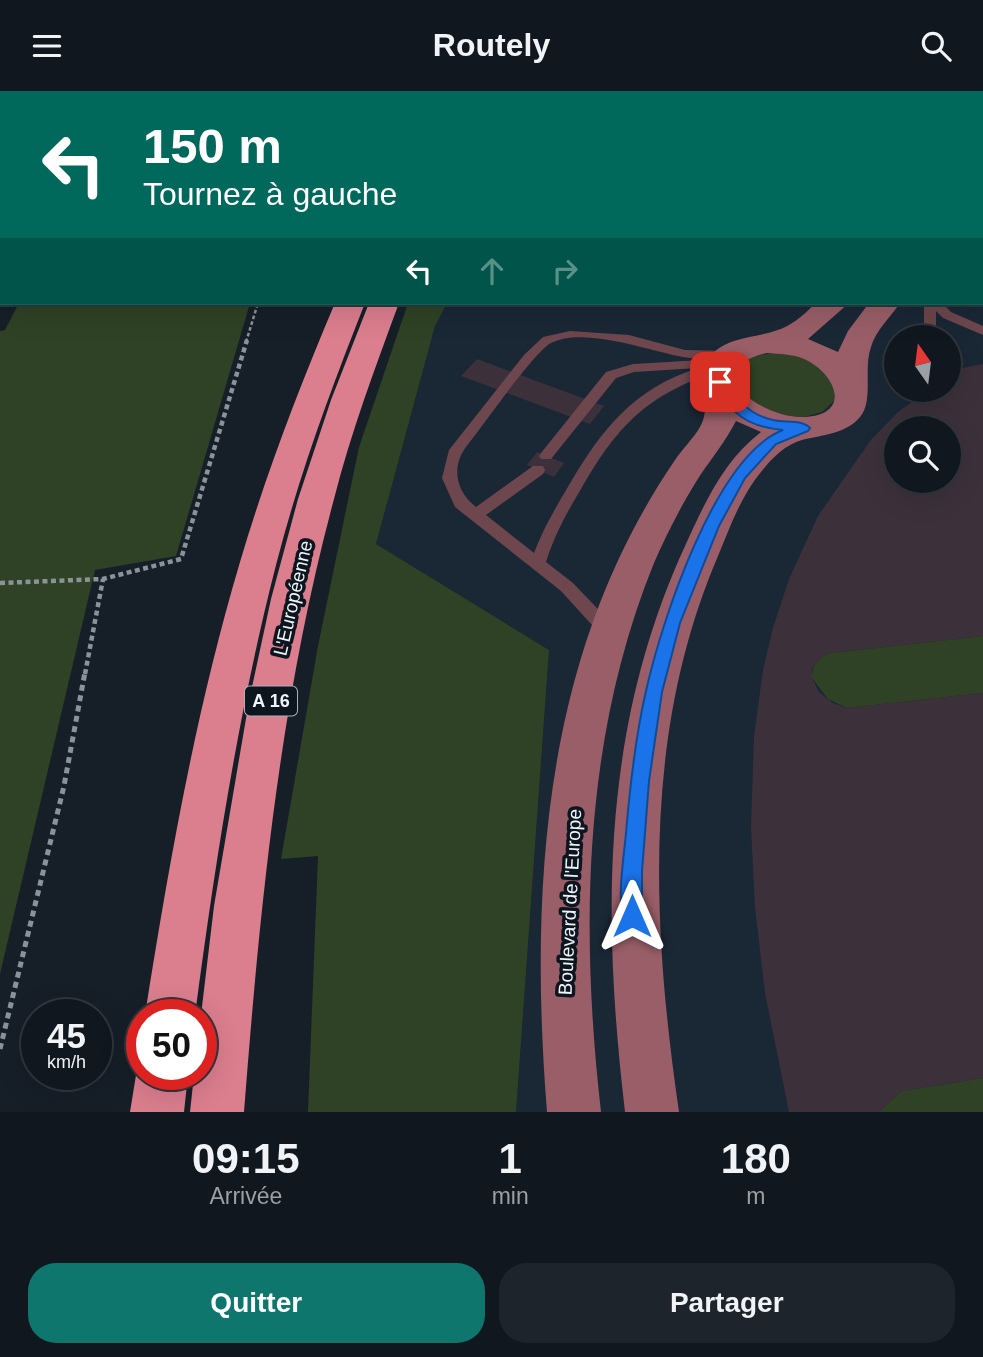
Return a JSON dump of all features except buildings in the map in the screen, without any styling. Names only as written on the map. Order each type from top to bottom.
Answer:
[{"type":"highway","name":"L'Européenne","points":[[173,999],[206,790],[242,627],[294,444],[349,305]]},
{"type":"highway","name":"L'Européenne","points":[[216,1112],[245,859],[279,657],[326,465],[353,381],[383,305]]},
{"type":"highway","points":[[157,1112],[160,1090]]},
{"type":"main road","points":[[803,428],[778,426],[755,419],[731,403],[725,367],[747,347],[802,331],[832,305]]},
{"type":"main road","points":[[652,1112],[635,978],[632,871],[640,781],[654,692],[682,596],[726,497],[760,450],[781,434],[829,422],[843,414],[851,402],[850,365],[854,347],[864,327],[883,305]]},
{"type":"main road","points":[[767,343],[796,345],[821,353],[841,367],[851,384]]},
{"type":"main road","name":"Boulevard de l'Europe","points":[[574,1112],[565,988],[568,873],[572,817],[586,724],[609,632],[637,561],[676,488],[718,423],[724,403],[725,367]]},
{"type":"lane","points":[[931,325],[932,305]]},
{"type":"lane","points":[[934,305],[947,315],[983,331]]},
{"type":"lane","points":[[609,632],[573,592],[460,503],[452,486],[449,469],[454,453],[529,358],[547,340],[570,335],[629,339],[725,367]]},
{"type":"lane","points":[[546,456],[611,375],[633,368],[725,367]]},
{"type":"lane","points":[[538,565],[548,533],[587,466],[620,420],[635,405],[664,386],[725,367]]},
{"type":"lane","points":[[474,516],[538,470]]},
{"type":"path","points":[[0,583],[103,579],[181,559],[257,305]]},
{"type":"path","points":[[0,1049],[64,786],[103,579]]},
{"type":"shaded area","points":[[446,305],[983,305],[983,1112],[516,1112],[549,650],[376,544],[435,326]]},
{"type":"green space","points":[[18,305],[249,305],[176,556],[95,570],[0,974],[0,331],[5,330]]},
{"type":"green space","points":[[407,305],[446,305],[435,326],[376,544],[549,650],[516,1112],[308,1112],[318,856],[281,859],[318,646],[359,447]]},
{"type":"green space","points":[[779,352],[811,360],[833,378],[835,400],[822,412],[800,418],[758,410],[734,385],[736,369],[749,357]]},
{"type":"green space","points":[[983,636],[983,693],[847,708],[828,699],[812,678],[817,662],[831,653]]},
{"type":"green space","points":[[983,1078],[983,1112],[879,1112],[901,1091]]},
{"type":"route","points":[[632,916],[634,831],[640,781],[654,692],[672,623],[711,526],[740,475],[771,440],[791,430],[803,428],[770,424],[755,419],[726,398],[720,382]]}]
